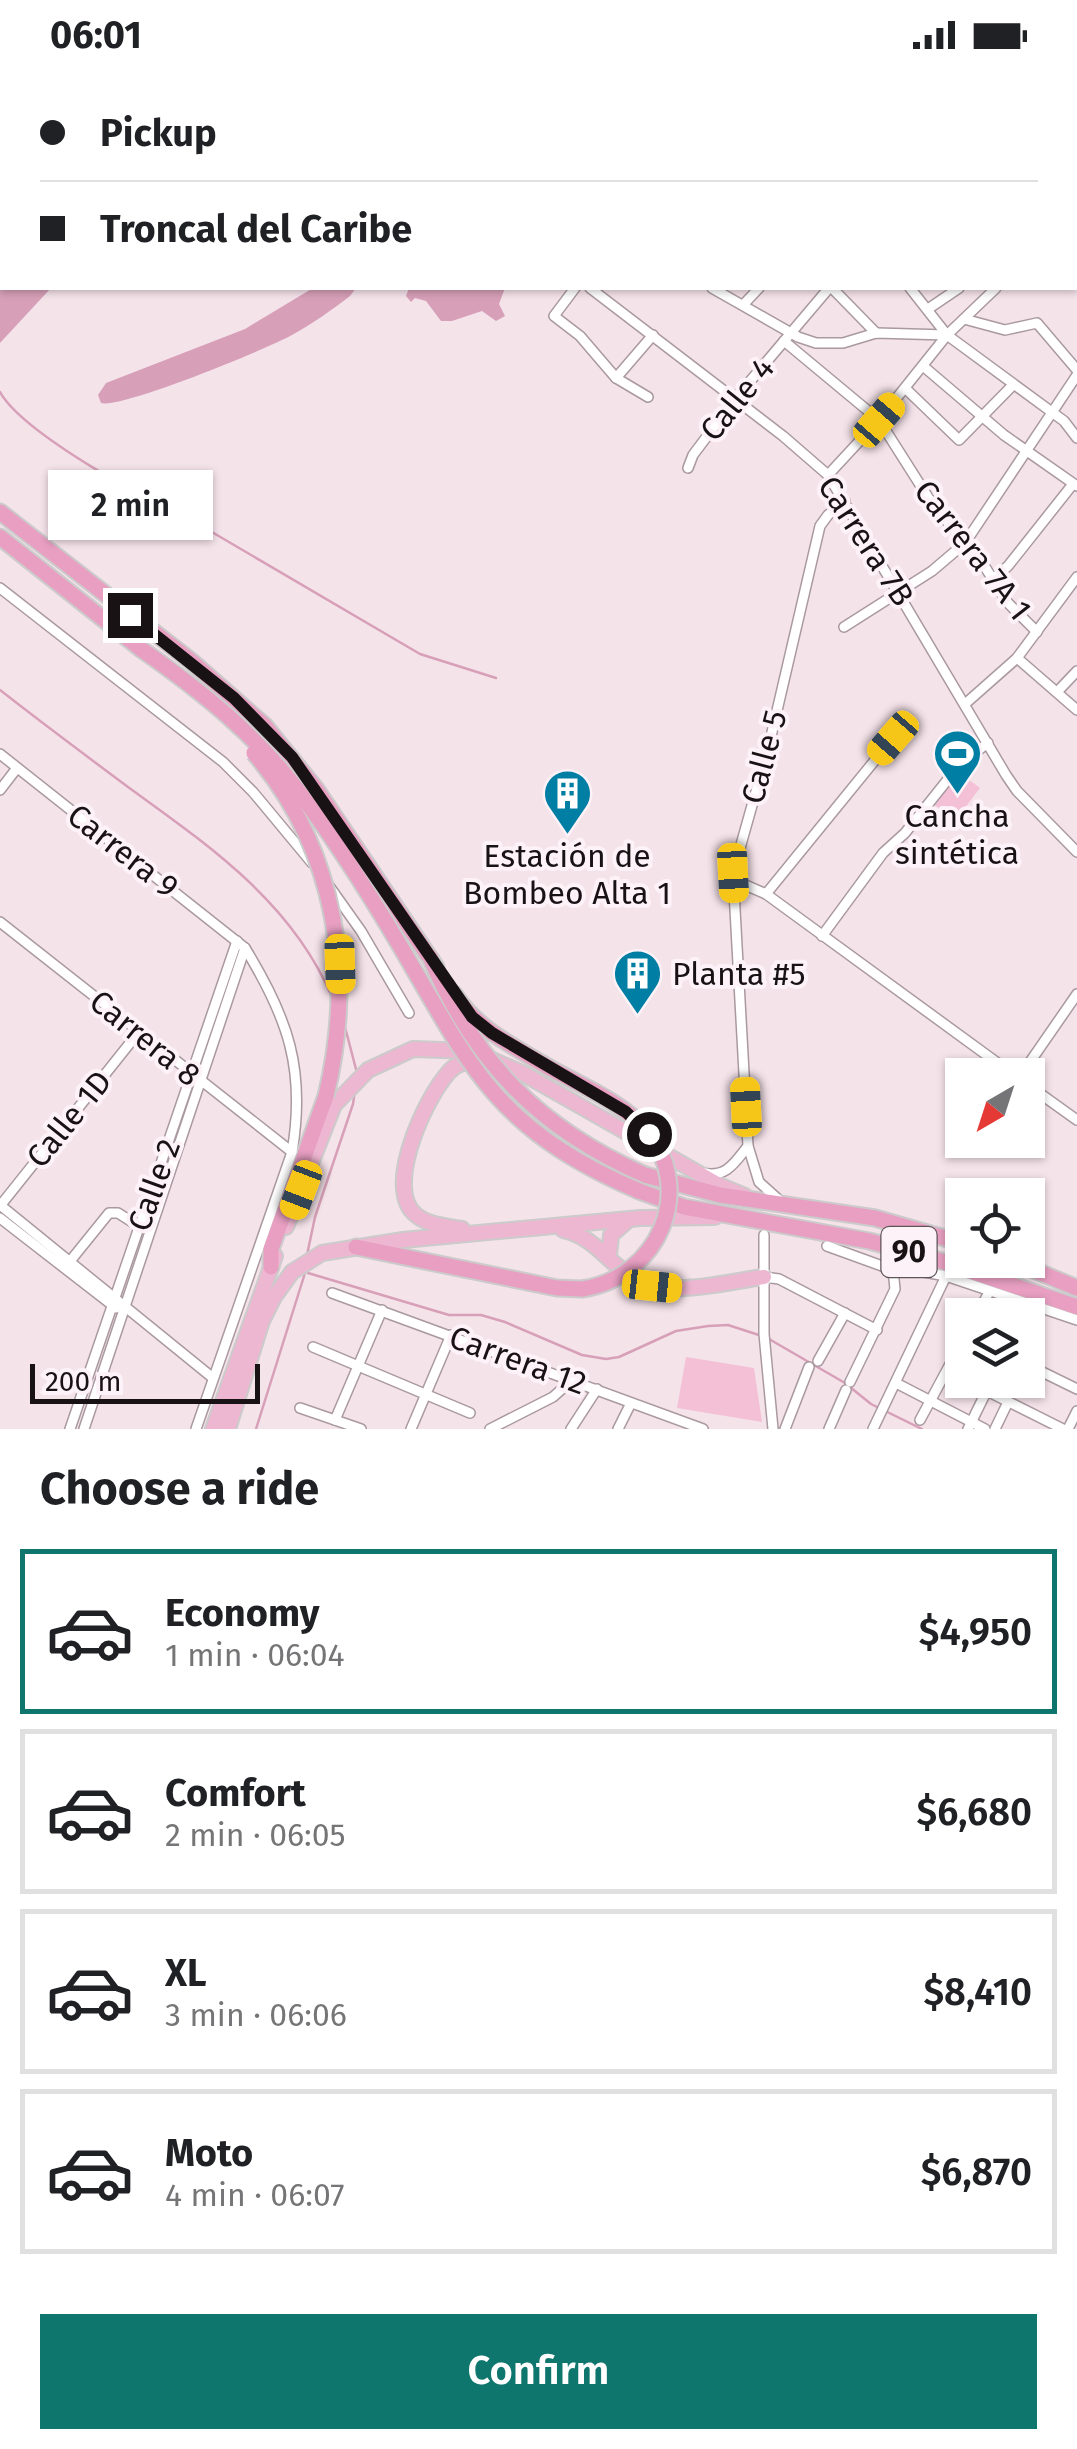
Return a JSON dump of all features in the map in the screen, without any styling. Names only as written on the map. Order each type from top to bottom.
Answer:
[{"type":"highway","name":"90","points":[[0,512],[191,661],[265,726],[316,789],[430,958],[461,1022],[503,1078],[554,1124],[645,1175],[720,1195],[874,1218],[945,1237]]},
{"type":"highway","name":"90","points":[[0,538],[223,710],[280,766],[327,832],[445,1024],[496,1095],[565,1154],[639,1191],[684,1207],[869,1241],[930,1257],[1077,1308]]},
{"type":"highway","points":[[141,648],[248,746],[285,794],[311,843],[332,907],[340,964],[338,1024],[326,1096],[271,1249],[270,1267]]},
{"type":"highway","points":[[348,1249],[557,1288],[582,1289],[611,1282],[628,1272],[649,1252],[659,1235],[668,1195],[666,1174],[655,1144],[642,1126],[626,1112],[502,1040],[472,1017],[430,958]]},
{"type":"highway","points":[[1045,1275],[1077,1288]]},
{"type":"main road","points":[[213,1429],[326,1122],[345,1091],[368,1070],[391,1057],[413,1049],[472,1051],[524,1074],[691,1169],[755,1200]]},
{"type":"main road","points":[[484,1233],[426,1221],[412,1212],[402,1194],[402,1179],[408,1152],[450,1070],[468,1061],[488,1058]]},
{"type":"main road","points":[[228,1429],[262,1321],[292,1272],[306,1261],[348,1249],[626,1220],[716,1217],[750,1221]]},
{"type":"main road","points":[[609,1256],[611,1234],[626,1220]]},
{"type":"main road","points":[[553,1227],[574,1232],[634,1278],[652,1286],[675,1288],[764,1277]]},
{"type":"street","points":[[574,290],[554,316],[590,347],[616,378],[648,397]]},
{"type":"street","name":"Carrera 7B","points":[[593,290],[828,475],[1017,791],[1077,852]]},
{"type":"street","points":[[716,290],[787,337],[828,345],[876,333],[947,335]]},
{"type":"street","points":[[743,305],[757,290]]},
{"type":"street","name":"Calle 4","points":[[688,468],[693,455],[736,399],[828,290]]},
{"type":"street","points":[[832,290],[876,333]]},
{"type":"street","points":[[912,290],[947,335],[1051,411],[1077,438]]},
{"type":"street","points":[[928,309],[956,290]]},
{"type":"street","points":[[828,475],[906,389],[947,335],[992,290]]},
{"type":"street","points":[[844,627],[940,566],[964,543],[1077,372],[1037,324],[1004,330],[964,319]]},
{"type":"street","points":[[616,378],[654,335]]},
{"type":"street","name":"Carrera 7A 1","points":[[787,337],[879,420],[931,502],[993,578],[1008,603],[1038,632]]},
{"type":"street","points":[[923,366],[981,417],[1075,485],[1008,566],[993,578]]},
{"type":"street","points":[[906,389],[957,439],[962,439],[1013,385]]},
{"type":"street","name":"Calle 5","points":[[784,1202],[764,1190],[748,1146],[733,873],[773,727],[820,526],[845,501]]},
{"type":"street","points":[[965,704],[1017,658],[1077,577]]},
{"type":"street","points":[[0,588],[222,762],[253,792],[336,895],[408,1010]]},
{"type":"street","name":"Carrera 7A 1","points":[[1017,658],[1077,710]]},
{"type":"street","points":[[1057,692],[1077,670]]},
{"type":"street","points":[[766,894],[893,738]]},
{"type":"street","points":[[822,936],[883,853],[905,832],[960,763],[988,743]]},
{"type":"street","name":"Carrera 9","points":[[0,754],[241,944]]},
{"type":"street","points":[[0,790],[18,768]]},
{"type":"street","points":[[733,873],[743,884],[766,894],[993,1058]]},
{"type":"street","name":"Carrera 8","points":[[0,922],[292,1152]]},
{"type":"street","points":[[196,1429],[292,1152],[296,1123],[297,1076],[291,1044],[270,988],[241,944]]},
{"type":"street","name":"Calle 2","points":[[70,1429],[241,944]]},
{"type":"street","points":[[1030,1058],[1077,994]]},
{"type":"street","name":"Calle 1D","points":[[0,1205],[138,1033]]},
{"type":"street","points":[[1045,1097],[1077,1120]]},
{"type":"street","points":[[691,1169],[710,1174],[730,1169],[748,1146]]},
{"type":"street","points":[[0,1205],[113,1300]]},
{"type":"street","points":[[70,1260],[109,1212],[144,1228]]},
{"type":"street","points":[[0,1218],[214,1378]]},
{"type":"street","name":"Calle 2","points":[[84,1429],[124,1308],[144,1228]]},
{"type":"street","points":[[764,1235],[764,1338],[773,1429]]},
{"type":"street","points":[[828,1246],[895,1268],[945,1276]]},
{"type":"street","points":[[828,1429],[896,1286],[895,1268]]},
{"type":"street","points":[[764,1277],[780,1279],[877,1330]]},
{"type":"street","points":[[874,1429],[945,1278]]},
{"type":"street","points":[[951,1278],[1001,1298]]},
{"type":"street","points":[[986,1298],[989,1292]]},
{"type":"street","name":"Carrera 12","points":[[332,1293],[703,1429]]},
{"type":"street","points":[[335,1420],[382,1310]]},
{"type":"street","points":[[785,1429],[814,1364],[844,1312]]},
{"type":"street","points":[[1045,1314],[1077,1320]]},
{"type":"street","points":[[411,1429],[451,1335]]},
{"type":"street","points":[[312,1347],[470,1414]]},
{"type":"street","points":[[1045,1373],[1077,1389]]},
{"type":"street","points":[[920,1420],[945,1374]]},
{"type":"street","points":[[490,1429],[553,1398],[572,1380]]},
{"type":"street","points":[[896,1383],[932,1399],[970,1426],[985,1429]]},
{"type":"street","points":[[571,1429],[597,1389]]},
{"type":"street","points":[[970,1426],[984,1398]]},
{"type":"street","points":[[1000,1398],[1043,1425],[1066,1429],[1077,1411]]},
{"type":"street","points":[[618,1429],[631,1402]]},
{"type":"street","points":[[995,1429],[1008,1402]]},
{"type":"street","points":[[300,1408],[360,1429]]},
{"type":"street","points":[[662,1429],[669,1416]]},
{"type":"shaded area","points":[[0,290],[49,290],[0,343]]},
{"type":"shaded area","points":[[310,290],[354,290],[322,317],[277,342],[164,388],[101,403],[98,395],[106,383],[245,329]]},
{"type":"shaded area","points":[[408,290],[504,290],[499,304],[505,316],[496,321],[482,311],[441,321],[426,301],[415,298],[411,302],[406,296]]},
{"type":"shaded area","name":"Cancha sintética","points":[[960,773],[980,788],[955,821],[935,805]]},
{"type":"shaded area","points":[[686,1357],[754,1368],[762,1422],[677,1408]]},
{"type":"waterway","points":[[0,392],[35,428],[125,487],[205,528],[420,654],[496,678]]},
{"type":"waterway","points":[[0,690],[245,878],[294,932],[332,997]]},
{"type":"waterway","points":[[345,1027],[357,1073]]},
{"type":"waterway","points":[[307,1255],[355,1090]]},
{"type":"waterway","points":[[256,1429],[305,1273]]},
{"type":"waterway","points":[[308,1273],[449,1315],[481,1315],[582,1355],[606,1359],[676,1331],[708,1326],[728,1325],[762,1336]]},
{"type":"waterway","points":[[769,1339],[845,1383],[871,1404],[922,1429]]},
{"type":"place","name":"Cancha sintética","points":[[957,796]]},
{"type":"place","name":"Estación de Bombeo Alta 1","points":[[567,836]]},
{"type":"place","name":"Planta #5","points":[[637,1016]]},
{"type":"route","points":[[130,615],[234,698],[292,757],[472,1017],[492,1033],[626,1112],[649,1134]]}]
